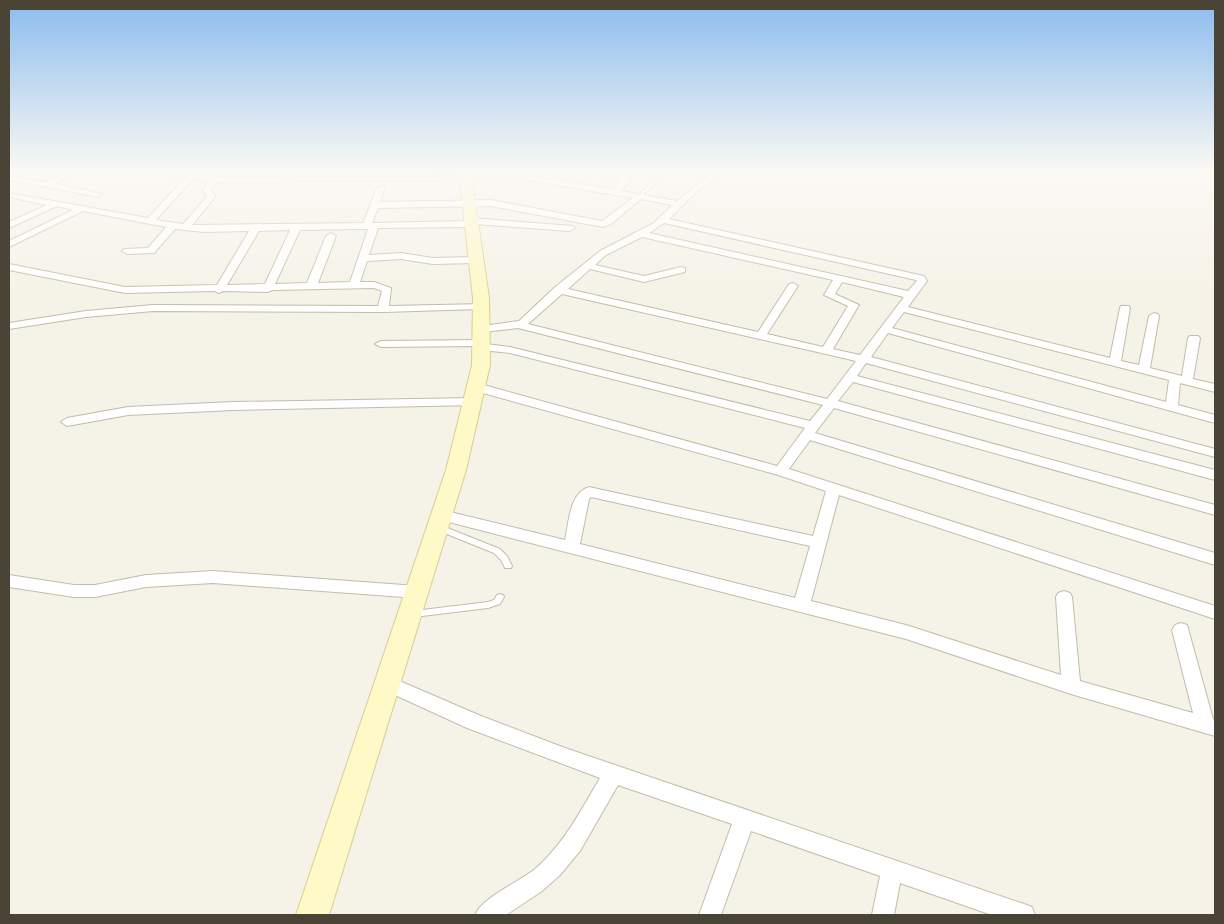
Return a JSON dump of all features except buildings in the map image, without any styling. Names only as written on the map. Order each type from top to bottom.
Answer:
[{"type":"main road","points":[[312,915],[456,470],[481,365],[481,306],[470,216]]},
{"type":"street","points":[[9,225],[31,215]]},
{"type":"street","points":[[9,244],[68,215]]},
{"type":"street","points":[[113,215],[186,228],[256,229],[370,226],[470,216]]},
{"type":"street","points":[[150,222],[156,215]]},
{"type":"street","points":[[186,228],[196,215]]},
{"type":"street","points":[[354,286],[363,258],[372,215]]},
{"type":"street","points":[[462,215],[570,228]]},
{"type":"street","points":[[558,215],[603,224],[616,215]]},
{"type":"street","points":[[381,344],[482,339],[518,325],[610,248],[642,234],[667,215]]},
{"type":"street","points":[[662,220],[922,279],[780,471]]},
{"type":"street","points":[[127,252],[151,251],[172,226]]},
{"type":"street","points":[[268,289],[296,228]]},
{"type":"street","points":[[219,290],[256,229]]},
{"type":"street","points":[[642,234],[911,295]]},
{"type":"street","points":[[311,287],[331,236]]},
{"type":"street","points":[[363,258],[401,256],[433,261],[476,260]]},
{"type":"street","points":[[588,266],[644,279],[681,270]]},
{"type":"street","points":[[9,267],[125,290],[383,287],[386,290],[383,309]]},
{"type":"street","points":[[826,351],[854,305],[829,295],[839,278]]},
{"type":"street","points":[[761,335],[792,286]]},
{"type":"street","points":[[558,290],[863,359],[1215,454]]},
{"type":"street","points":[[9,326],[86,314],[153,308],[383,309],[481,306]]},
{"type":"street","points":[[901,308],[1215,388]]},
{"type":"street","points":[[1115,362],[1126,308]]},
{"type":"street","points":[[1144,370],[1154,316]]},
{"type":"street","points":[[518,325],[830,403],[1215,510]]},
{"type":"street","points":[[885,330],[1215,419]]},
{"type":"street","points":[[1172,407],[1194,338]]},
{"type":"street","points":[[482,339],[510,350],[810,430],[1215,560]]},
{"type":"street","points":[[849,377],[1215,475]]},
{"type":"street","points":[[67,422],[128,411],[474,394],[780,471],[1215,612]]},
{"type":"street","points":[[801,606],[834,488]]},
{"type":"street","points":[[571,548],[582,497],[589,492],[819,543]]},
{"type":"street","points":[[440,521],[571,548],[906,632],[1071,686],[1210,726]]},
{"type":"street","points":[[9,581],[74,591],[95,591],[146,581],[213,577],[417,592]]},
{"type":"street","points":[[1064,597],[1071,686]]},
{"type":"street","points":[[1181,630],[1210,726]]},
{"type":"street","points":[[388,684],[474,722],[565,758],[614,773],[1024,915]]},
{"type":"street","points":[[486,915],[542,877],[566,851],[614,773]]},
{"type":"street","points":[[710,915],[745,818]]},
{"type":"street","points":[[883,915],[892,869]]},
{"type":"lane","points":[[440,521],[497,551],[504,558],[508,566]]},
{"type":"lane","points":[[410,614],[488,605],[497,602],[500,597]]}]
